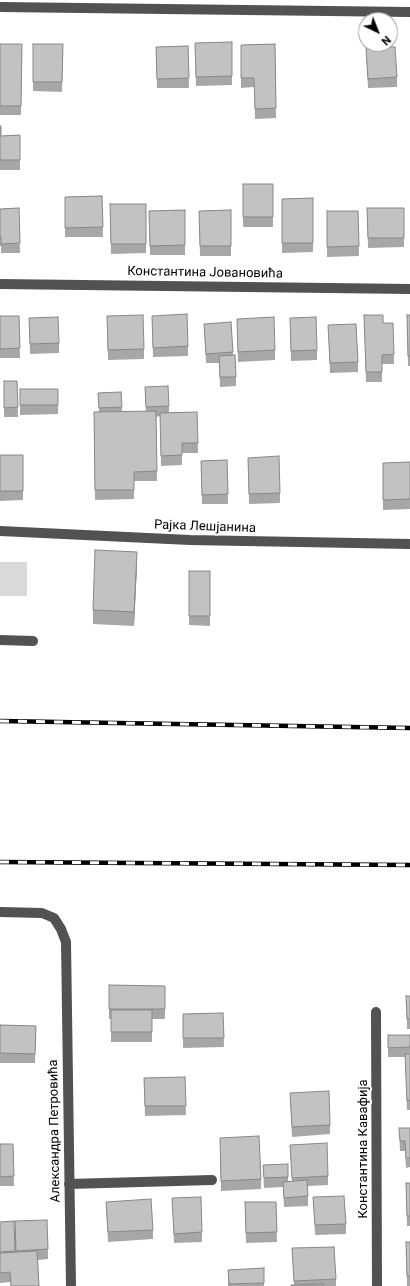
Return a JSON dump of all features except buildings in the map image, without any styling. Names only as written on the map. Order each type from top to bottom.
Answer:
[{"type":"street","points":[[0,7],[410,12]]},
{"type":"street","name":"Константина Јовановића","points":[[0,284],[410,289]]},
{"type":"street","name":"Рајка Лешјанина","points":[[0,531],[190,540],[410,544]]},
{"type":"street","points":[[0,640],[33,641]]},
{"type":"street","name":"Александра Петровића","points":[[0,912],[42,913],[54,918],[61,929],[66,942],[71,1286]]},
{"type":"street","name":"Константина Кавафија","points":[[376,1012],[377,1286]]},
{"type":"street","points":[[69,1184],[212,1180]]},
{"type":"shaded area","points":[[0,562],[27,562],[27,596],[0,596]]},
{"type":"railway","points":[[0,721],[410,728]]},
{"type":"railway","points":[[0,862],[410,865]]}]
